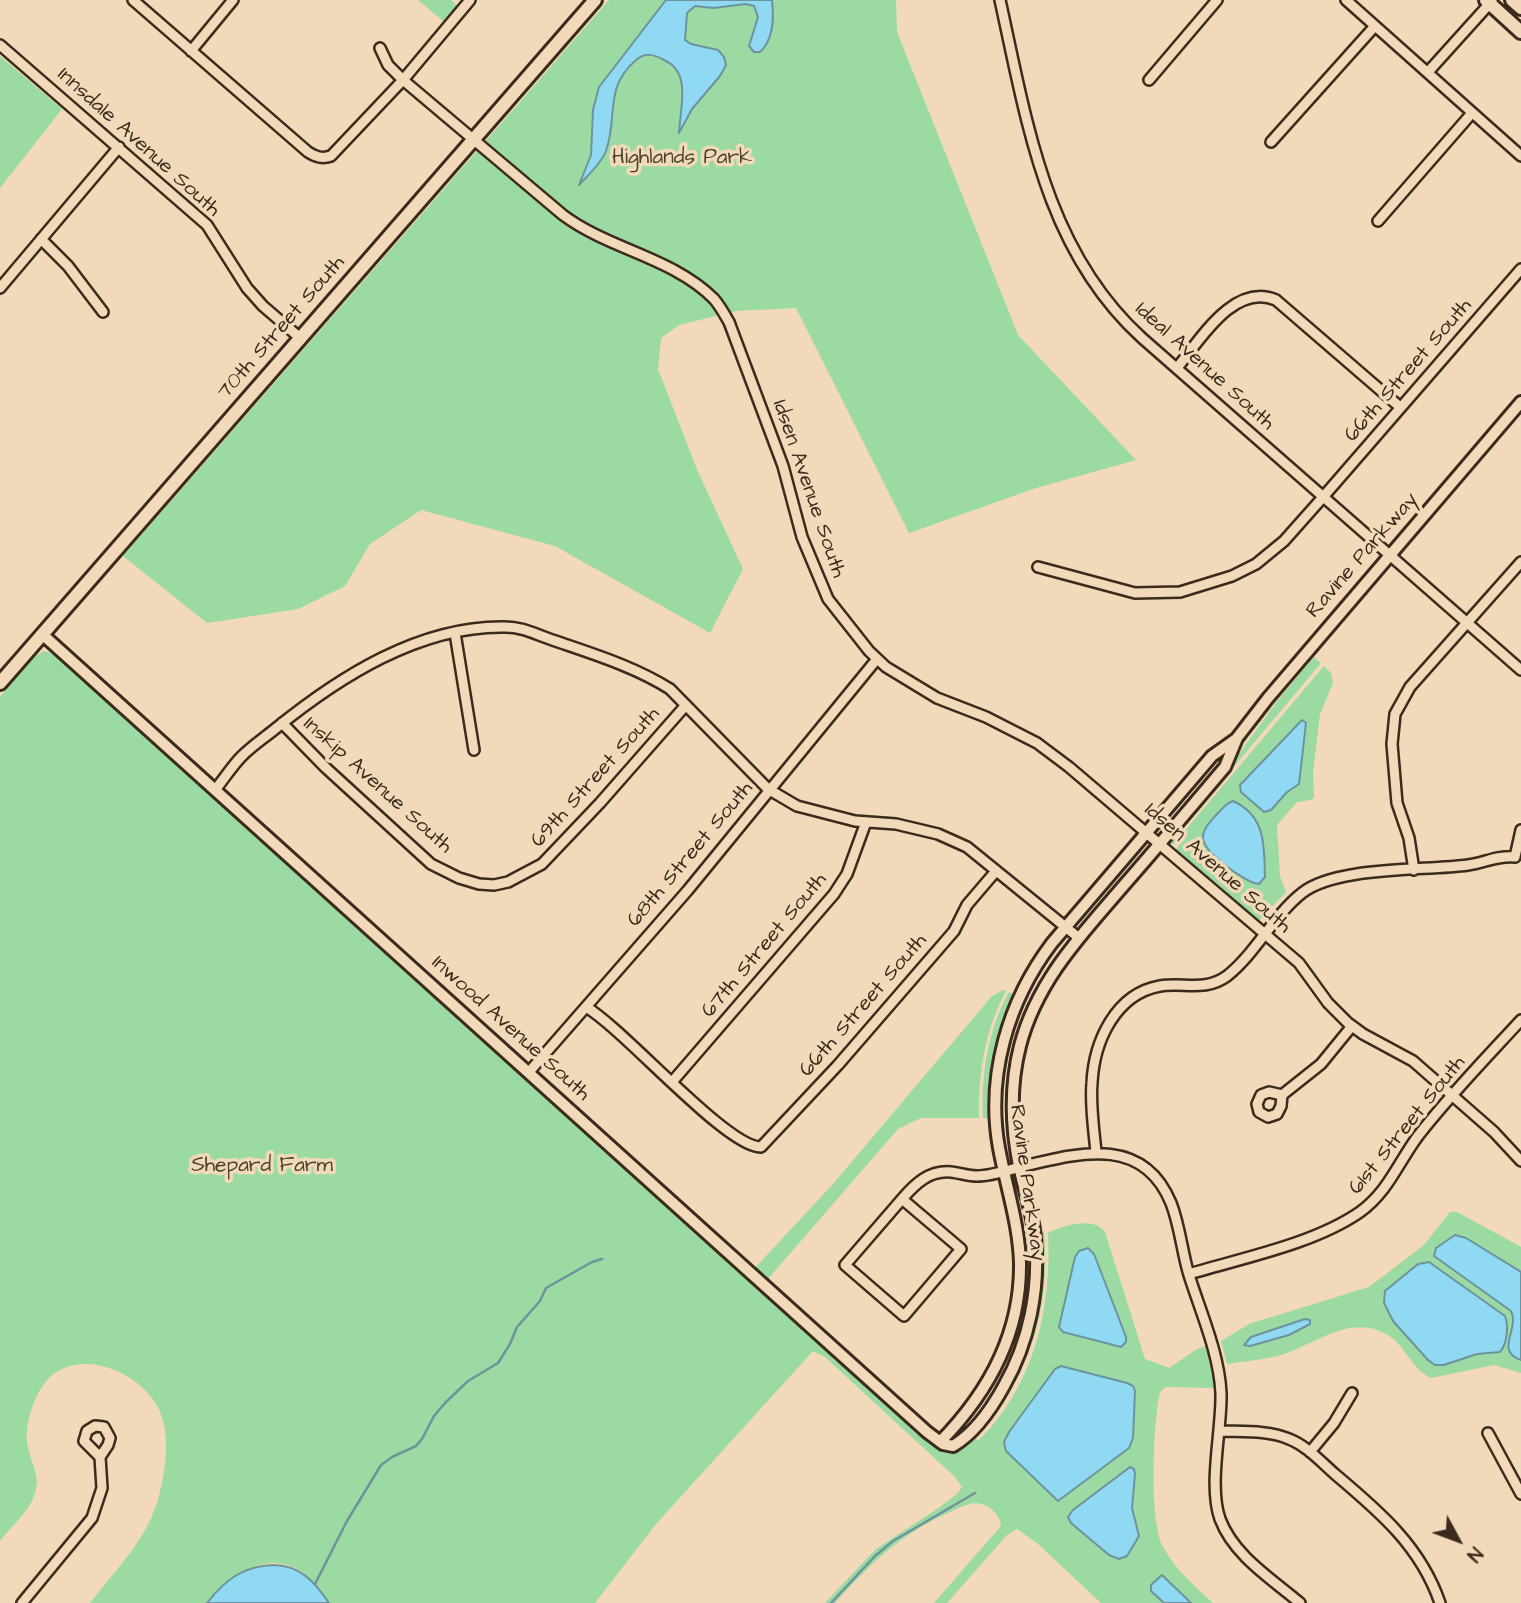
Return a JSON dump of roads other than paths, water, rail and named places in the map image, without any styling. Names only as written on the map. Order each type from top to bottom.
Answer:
[{"type":"main road","name":"70th Street South","points":[[0,682],[595,0]]},
{"type":"main road","points":[[1512,0],[1521,8]]},
{"type":"main road","points":[[1489,1],[1521,32]]},
{"type":"street","points":[[133,0],[316,157],[331,156],[403,80],[470,0]]},
{"type":"street","points":[[191,51],[233,0]]},
{"type":"street","name":"Ideal Avenue South","points":[[1000,0],[1050,200],[1077,259],[1111,307],[1127,324],[1521,670]]},
{"type":"street","points":[[1149,80],[1217,0]]},
{"type":"street","points":[[1346,0],[1521,156]]},
{"type":"street","points":[[1428,72],[1489,1]]},
{"type":"street","points":[[1270,142],[1375,26]]},
{"type":"street","name":"Innsdale Avenue South","points":[[0,45],[207,225],[247,288],[299,337]]},
{"type":"street","name":"Idsen Avenue South","points":[[380,48],[388,65],[403,80],[563,215],[587,233],[680,273],[716,301],[729,322],[783,466],[813,567],[828,599],[877,659],[937,698],[986,717],[1037,743],[1147,832],[1303,967],[1328,1003],[1352,1027],[1405,1055],[1493,1132],[1521,1161]]},
{"type":"street","points":[[1378,221],[1472,113]]},
{"type":"street","points":[[0,288],[119,147]]},
{"type":"street","points":[[41,239],[68,266],[103,312]]},
{"type":"street","name":"66th Street South","points":[[1038,567],[1135,593],[1180,592],[1232,576],[1256,564],[1284,541],[1521,269]]},
{"type":"street","points":[[1177,368],[1215,322],[1239,300],[1265,295],[1276,300],[1400,407]]},
{"type":"street","name":"Ravine Parkway","points":[[1237,738],[1212,756],[1046,951],[1027,980],[1012,1015],[1005,1037],[995,1097],[996,1130],[1020,1255],[1015,1317],[1004,1350],[985,1386],[969,1410],[940,1442],[948,1446],[956,1445],[977,1425],[1001,1393],[1016,1363],[1029,1324],[1035,1280],[1035,1240],[1014,1136],[1012,1105],[1020,1046],[1028,1020],[1045,985],[1079,938],[1225,767],[1237,738],[1268,698],[1521,402]]},
{"type":"street","points":[[1414,870],[1409,838],[1397,800],[1392,752],[1393,723],[1397,708],[1407,691],[1521,562]]},
{"type":"street","points":[[215,790],[242,756],[282,723],[305,705],[387,655],[424,640],[455,633],[506,627],[527,630],[617,663],[653,678],[670,689],[768,789],[797,806],[855,821],[896,824],[938,834],[967,847],[1079,938]]},
{"type":"street","points":[[455,633],[474,750]]},
{"type":"street","name":"Inwood Avenue South","points":[[42,634],[940,1442]]},
{"type":"street","name":"68th Street South","points":[[529,1072],[688,890],[877,659]]},
{"type":"street","name":"69th Street South","points":[[489,885],[508,882],[542,864],[686,705]]},
{"type":"street","name":"Inskip Avenue South","points":[[282,723],[326,768],[431,864],[459,878],[489,885]]},
{"type":"street","name":"67th Street South","points":[[672,1082],[834,894],[847,874],[866,822]]},
{"type":"street","points":[[1096,1152],[1092,1102],[1093,1071],[1102,1038],[1116,1013],[1132,998],[1153,988],[1173,985],[1201,986],[1221,979],[1232,971],[1296,898],[1317,883],[1340,877],[1467,866],[1502,857],[1518,858],[1521,830]]},
{"type":"street","name":"66th Street South","points":[[672,1082],[721,1125],[754,1147],[761,1147],[954,931],[967,905],[996,870]]},
{"type":"street","points":[[586,1007],[672,1082]]},
{"type":"street","name":"61st Street South","points":[[1189,1274],[1310,1237],[1353,1216],[1373,1202],[1387,1186],[1413,1142],[1521,1020]]},
{"type":"street","points":[[1282,1095],[1319,1066],[1352,1027]]},
{"type":"street","points":[[902,1199],[961,1249],[904,1315],[845,1265],[902,1199],[920,1180],[937,1173],[949,1172],[979,1176],[1096,1152],[1133,1162],[1148,1172],[1161,1186],[1174,1211],[1189,1274],[1219,1374],[1221,1395],[1216,1497],[1219,1515],[1225,1531],[1237,1548],[1300,1603]]},
{"type":"street","points":[[1310,1452],[1334,1423],[1352,1393]]},
{"type":"street","points":[[1219,1431],[1279,1435],[1310,1452],[1399,1531],[1424,1567],[1440,1603]]},
{"type":"street","points":[[1488,1433],[1521,1494]]},
{"type":"street","points":[[22,1603],[94,1515],[102,1488],[100,1457]]},
{"type":"water","points":[[666,0],[772,0],[773,21],[768,41],[760,52],[754,52],[749,46],[758,17],[754,6],[695,6],[687,13],[685,40],[718,50],[726,65],[720,76],[692,109],[679,133],[682,92],[678,73],[673,66],[656,56],[646,55],[639,58],[625,71],[615,92],[604,156],[579,185],[591,155],[593,110],[599,87]]},
{"type":"water","points":[[1302,720],[1306,723],[1299,784],[1287,792],[1271,810],[1264,812],[1241,792],[1240,785]]},
{"type":"water","points":[[1233,801],[1252,815],[1261,833],[1265,877],[1259,884],[1226,866],[1210,851],[1203,837],[1208,825],[1224,806]]},
{"type":"water","points":[[1455,1235],[1466,1238],[1521,1272],[1521,1360],[1509,1351],[1513,1325],[1511,1311],[1434,1256],[1436,1248]]},
{"type":"water","points":[[1088,1248],[1094,1254],[1126,1337],[1126,1342],[1121,1347],[1063,1332],[1059,1327],[1075,1257],[1079,1251]]},
{"type":"water","points":[[1429,1262],[1505,1316],[1507,1335],[1500,1352],[1477,1354],[1444,1365],[1435,1365],[1393,1321],[1384,1303],[1385,1291],[1418,1264]]},
{"type":"water","points":[[1305,1319],[1310,1320],[1310,1324],[1289,1335],[1250,1346],[1244,1345],[1251,1337]]},
{"type":"water","points":[[1061,1366],[1127,1383],[1133,1386],[1135,1391],[1133,1438],[1129,1448],[1058,1501],[1006,1451],[1004,1442],[1055,1369]]},
{"type":"water","points":[[1130,1467],[1135,1474],[1132,1508],[1139,1536],[1127,1556],[1119,1559],[1109,1555],[1071,1523],[1068,1517],[1073,1510]]},
{"type":"water","points":[[273,1565],[299,1571],[318,1588],[329,1603],[207,1603],[221,1588],[244,1571]]},
{"type":"water","points":[[1162,1575],[1191,1603],[1164,1603],[1151,1591],[1151,1585]]},
{"type":"waterway","points":[[315,1584],[347,1521],[381,1465],[416,1446],[446,1402],[468,1381],[498,1363],[517,1327],[540,1301],[546,1288],[602,1259]]},
{"type":"waterway","points":[[831,1603],[875,1556],[893,1541],[975,1493]]},
{"type":"park label","name":"Highlands Park","points":[[682,159]]},
{"type":"park label","name":"Shepard Farm","points":[[262,1167]]}]
